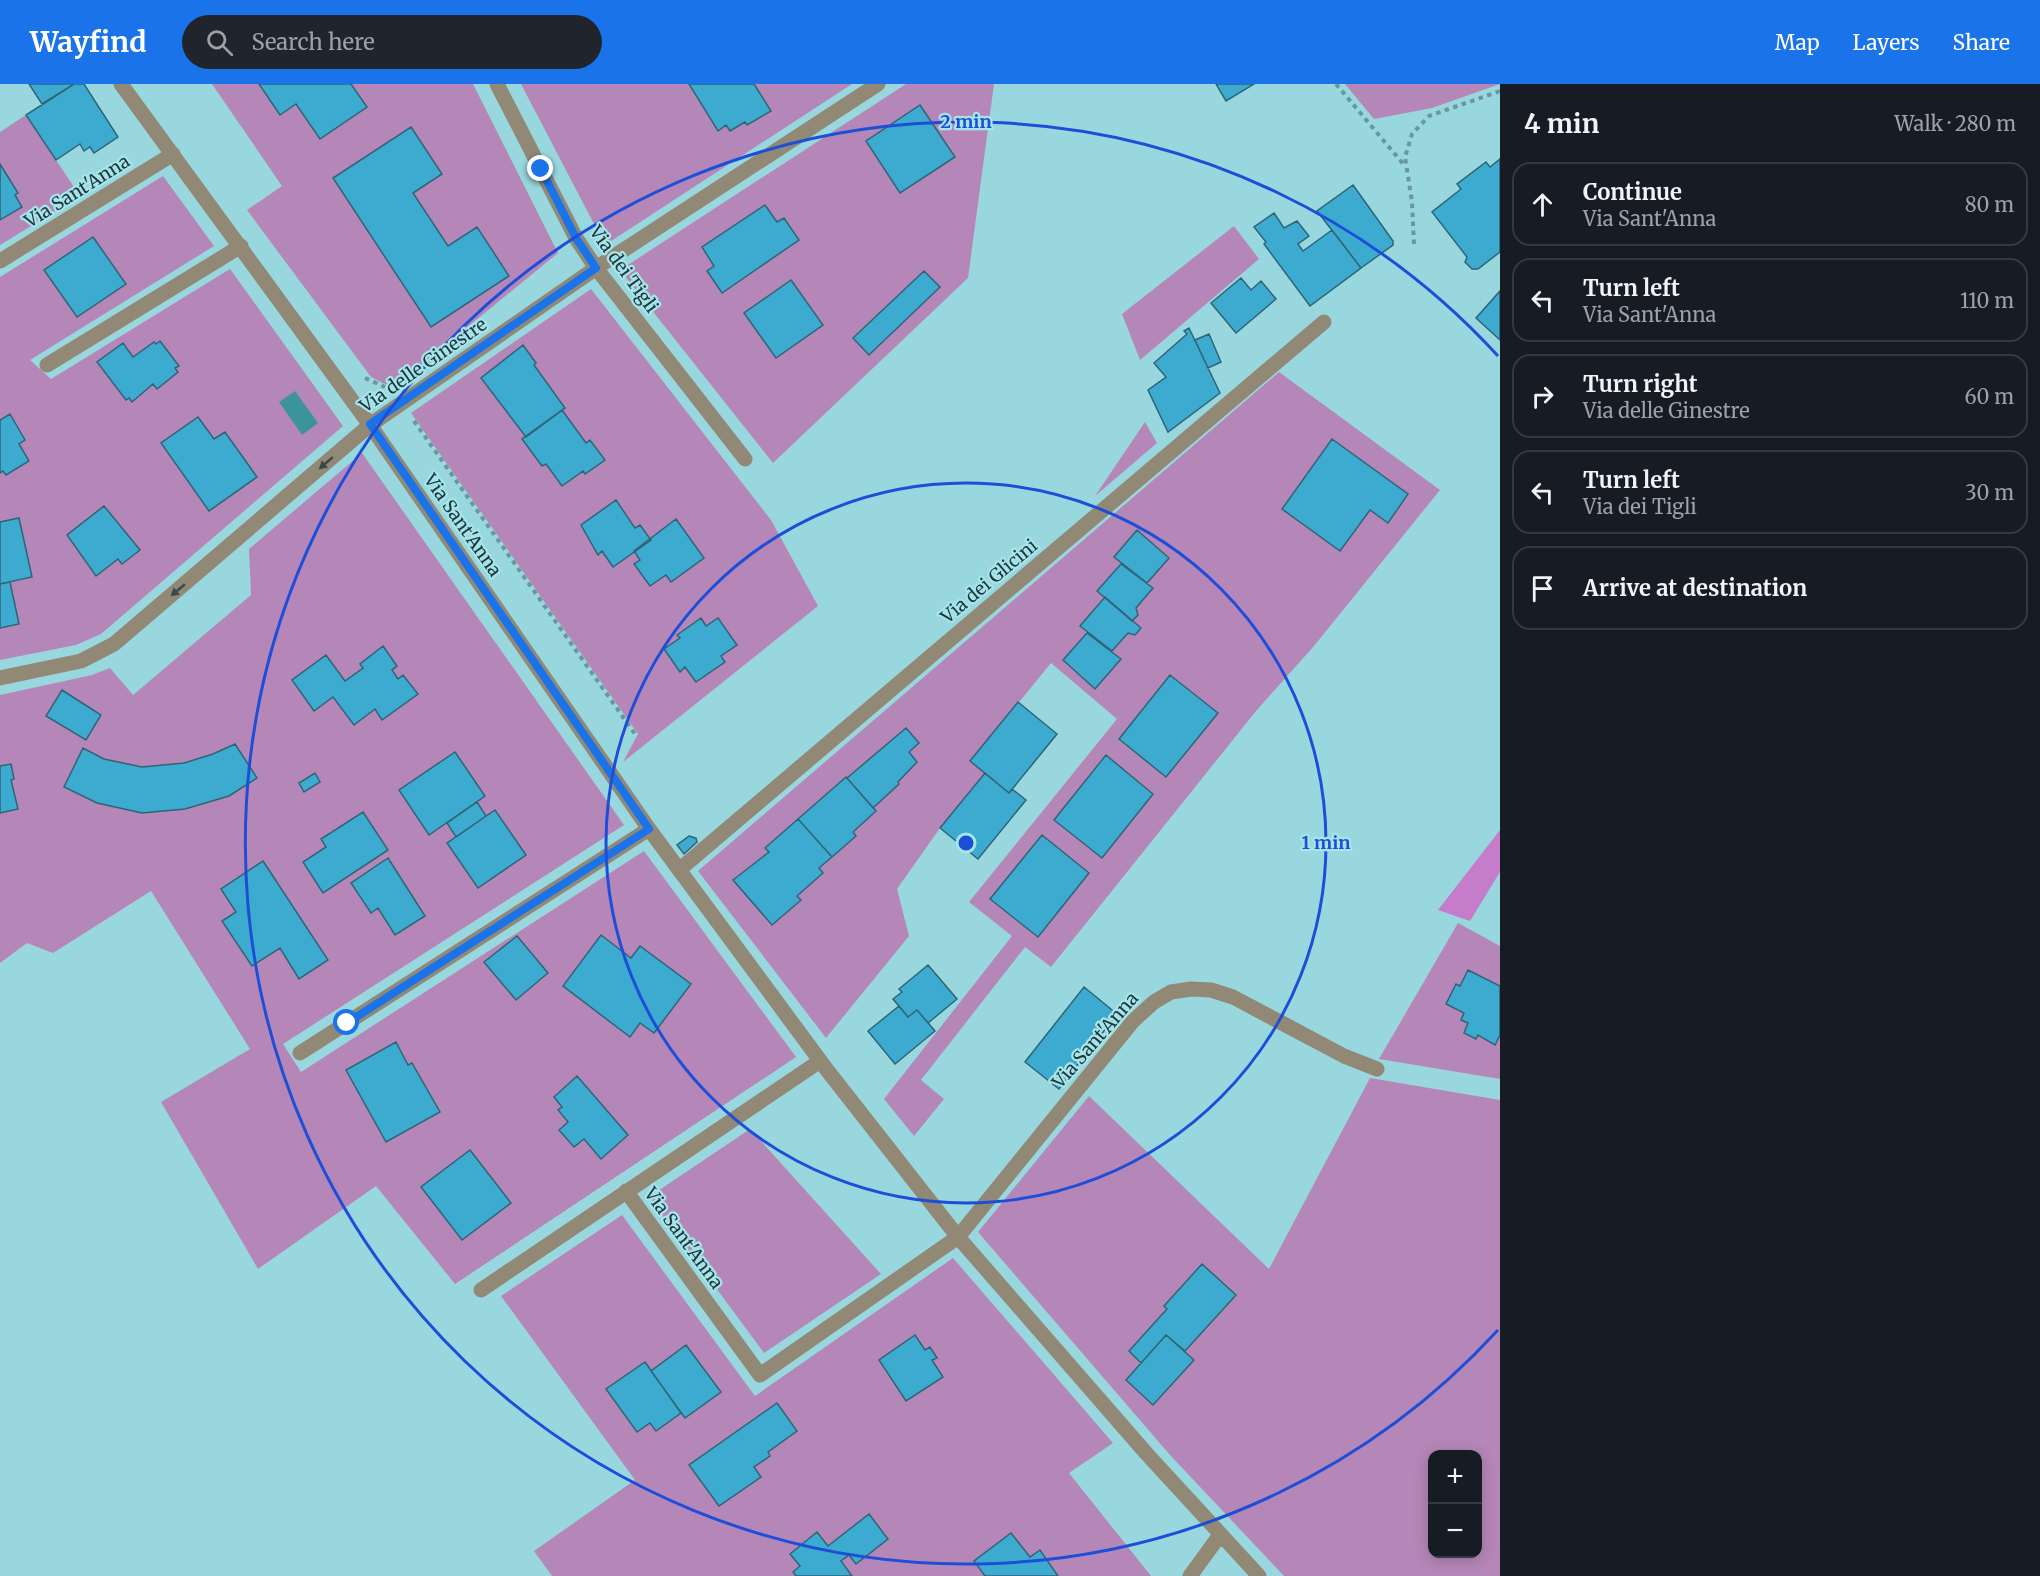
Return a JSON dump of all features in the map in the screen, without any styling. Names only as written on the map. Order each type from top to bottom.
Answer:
[{"type":"street","name":"Via Sant'Anna","points":[[122,84],[370,424],[649,829],[820,1061],[958,1237],[1220,1535],[1259,1576]]},
{"type":"street","name":"Via dei Tigli","points":[[497,84],[576,238],[596,268],[745,459]]},
{"type":"street","name":"Via delle Ginestre","points":[[0,678],[81,661],[114,644],[370,424],[596,268],[878,84]]},
{"type":"street","name":"Via Sant'Anna","points":[[0,261],[173,154]]},
{"type":"street","points":[[47,365],[241,246]]},
{"type":"street","name":"Via dei Glicini","points":[[679,870],[1324,322]]},
{"type":"street","points":[[300,1053],[649,829]]},
{"type":"street","name":"Via Sant'Anna","points":[[626,1191],[760,1375],[958,1237],[1132,1021],[1154,1002],[1172,992],[1191,989],[1223,993],[1344,1056],[1377,1069]]},
{"type":"street","name":"Via Sant'Anna","points":[[481,1290],[820,1061]]},
{"type":"street","points":[[1190,1576],[1220,1535]]},
{"type":"path","points":[[1336,84],[1406,166]]},
{"type":"path","points":[[1414,243],[1412,202],[1406,166],[1409,142],[1423,121],[1438,112],[1500,91]]},
{"type":"path","points":[[408,412],[635,734]]},
{"type":"shaded area","points":[[212,84],[473,84],[558,253],[393,388],[371,377],[247,210],[282,186]]},
{"type":"shaded area","points":[[521,84],[852,84],[605,245]]},
{"type":"shaded area","points":[[906,84],[994,84],[968,278],[773,463],[620,270]]},
{"type":"shaded area","points":[[1345,84],[1500,84],[1432,108],[1374,119]]},
{"type":"shaded area","points":[[26,115],[80,196],[0,245],[0,132]]},
{"type":"shaded area","points":[[163,176],[214,246],[30,360],[51,379],[230,269],[343,426],[101,634],[76,645],[0,660],[0,628],[19,624],[10,582],[32,577],[19,519],[0,522],[0,277]]},
{"type":"shaded area","points":[[1234,226],[1259,259],[1140,360],[1122,314]]},
{"type":"shaded area","points":[[591,289],[771,520],[818,606],[623,762],[638,734],[411,413]]},
{"type":"shaded area","points":[[1279,372],[1440,490],[1314,646],[1256,711],[1051,967],[1025,947],[921,1080],[944,1099],[914,1136],[884,1099],[1012,936],[969,902],[1117,719],[1051,663],[971,761],[985,773],[940,828],[897,889],[909,936],[826,1038],[698,871]]},
{"type":"shaded area","points":[[1145,422],[1157,443],[1095,496]]},
{"type":"shaded area","points":[[362,453],[624,825],[283,1044],[301,1072],[644,851],[796,1057],[455,1284],[376,1186],[258,1269],[161,1102],[250,1049],[151,891],[53,953],[27,943],[0,963],[0,695],[92,675],[110,668],[133,695],[251,595],[249,549]]},
{"type":"shaded area","points":[[1500,830],[1500,872],[1470,921],[1438,910]]},
{"type":"shaded area","points":[[1458,923],[1500,946],[1500,1079],[1379,1059]]},
{"type":"shaded area","points":[[1370,1078],[1500,1100],[1500,1576],[1284,1576],[1170,1455],[978,1232],[1089,1096],[1269,1269]]},
{"type":"shaded area","points":[[750,1129],[881,1274],[764,1353],[649,1197]]},
{"type":"shaded area","points":[[622,1215],[755,1396],[953,1258],[1113,1443],[1069,1473],[1151,1576],[552,1576],[534,1551],[635,1480],[501,1296]]},
{"type":"water","points":[[295,391],[318,423],[302,435],[279,402]]},
{"type":"building","points":[[29,84],[74,84],[42,104]]},
{"type":"building","points":[[74,84],[84,84],[118,137],[94,153],[90,147],[84,151],[80,144],[56,160],[26,115]]},
{"type":"building","points":[[259,84],[351,84],[367,107],[320,139],[296,104],[280,115]]},
{"type":"building","points":[[689,84],[754,84],[771,111],[747,125],[745,122],[730,131],[726,125],[718,131]]},
{"type":"building","points":[[1216,84],[1254,84],[1226,101]]},
{"type":"building","points":[[920,105],[955,157],[900,193],[866,141]]},
{"type":"building","points":[[411,127],[442,174],[413,193],[448,246],[477,227],[509,276],[431,327],[333,178]]},
{"type":"building","points":[[1500,159],[1500,252],[1478,269],[1472,269],[1465,262],[1467,257],[1432,212],[1461,189],[1457,184],[1486,162],[1490,167]]},
{"type":"building","points":[[0,164],[18,193],[15,195],[22,207],[0,220]]},
{"type":"building","points":[[1353,185],[1393,241],[1393,245],[1361,268],[1317,211]]},
{"type":"building","points":[[765,205],[777,222],[784,218],[799,240],[722,293],[707,271],[714,266],[702,247]]},
{"type":"building","points":[[1274,213],[1284,228],[1297,221],[1309,236],[1298,244],[1303,251],[1332,230],[1361,268],[1310,306],[1254,227]]},
{"type":"building","points":[[93,237],[126,284],[77,317],[44,270]]},
{"type":"building","points":[[924,271],[940,287],[869,355],[853,338]]},
{"type":"building","points":[[1241,278],[1251,290],[1261,281],[1276,299],[1236,333],[1211,303]]},
{"type":"building","points":[[791,280],[823,325],[776,358],[744,313]]},
{"type":"building","points":[[1500,291],[1500,340],[1476,318]]},
{"type":"building","points":[[1189,328],[1220,393],[1168,432],[1148,390],[1166,377],[1154,363],[1187,334],[1184,331]]},
{"type":"building","points":[[1209,334],[1221,362],[1208,368],[1195,340]]},
{"type":"building","points":[[160,341],[179,366],[175,368],[178,372],[157,389],[153,384],[132,402],[129,398],[126,400],[97,362],[123,343],[133,357],[154,342],[156,344]]},
{"type":"building","points":[[523,345],[536,363],[534,365],[565,408],[526,437],[481,378]]},
{"type":"building","points":[[562,410],[586,443],[590,440],[605,460],[585,474],[583,471],[562,486],[546,464],[542,466],[522,439]]},
{"type":"building","points":[[10,414],[25,440],[19,444],[29,461],[6,475],[3,471],[0,473],[0,420]]},
{"type":"building","points":[[198,417],[214,439],[225,432],[257,477],[209,511],[161,443]]},
{"type":"building","points":[[1332,439],[1408,494],[1388,523],[1370,510],[1340,551],[1282,509]]},
{"type":"building","points":[[616,500],[635,528],[640,525],[651,540],[613,567],[602,551],[598,555],[581,525]]},
{"type":"building","points":[[104,506],[140,550],[122,564],[118,559],[96,576],[67,535]]},
{"type":"building","points":[[19,518],[32,577],[0,584],[0,522]]},
{"type":"building","points":[[676,519],[704,558],[671,582],[666,575],[650,586],[634,564],[640,560],[634,551]]},
{"type":"building","points":[[1137,530],[1169,558],[1147,583],[1114,557]]},
{"type":"building","points":[[1121,564],[1153,588],[1136,608],[1138,615],[1132,621],[1097,591]]},
{"type":"building","points":[[10,582],[19,624],[0,628],[0,584]]},
{"type":"building","points":[[1105,597],[1141,628],[1135,635],[1128,633],[1112,651],[1080,626]]},
{"type":"building","points":[[701,618],[706,626],[718,618],[737,645],[721,656],[725,662],[696,682],[685,667],[680,672],[664,649],[680,638],[677,635]]},
{"type":"building","points":[[1087,633],[1121,659],[1095,689],[1063,660]]},
{"type":"building","points":[[383,646],[397,666],[392,670],[398,679],[403,675],[418,694],[382,720],[375,709],[354,725],[333,697],[314,711],[292,680],[326,655],[345,681],[363,668],[360,664]]},
{"type":"building","points":[[1170,675],[1218,713],[1166,777],[1119,739]]},
{"type":"building","points":[[62,690],[101,715],[86,740],[46,716]]},
{"type":"building","points":[[1018,702],[1057,734],[1009,793],[970,761]]},
{"type":"building","points":[[906,728],[919,743],[909,752],[917,762],[898,782],[899,784],[873,808],[847,778]]},
{"type":"building","points":[[235,744],[257,778],[229,796],[185,809],[142,813],[97,803],[64,787],[83,748],[104,759],[142,767],[184,763]]},
{"type":"building","points":[[455,752],[485,796],[429,835],[399,790]]},
{"type":"building","points":[[1106,755],[1153,794],[1102,858],[1054,820]]},
{"type":"building","points":[[11,764],[14,779],[11,780],[18,809],[0,813],[0,766]]},
{"type":"building","points":[[315,773],[320,782],[304,792],[299,783]]},
{"type":"building","points":[[985,773],[1009,793],[1012,789],[1026,800],[978,859],[940,828]]},
{"type":"building","points":[[846,777],[876,811],[853,832],[856,836],[832,857],[798,819]]},
{"type":"building","points":[[477,802],[486,816],[456,837],[447,823]]},
{"type":"building","points":[[495,810],[526,855],[478,888],[447,843]]},
{"type":"building","points":[[363,812],[388,850],[323,893],[303,862],[326,847],[321,839]]},
{"type":"building","points":[[798,819],[832,857],[819,868],[823,873],[797,896],[801,900],[772,925],[733,880],[769,852],[765,848]]},
{"type":"building","points":[[1042,835],[1089,873],[1038,937],[990,899]]},
{"type":"building","points":[[689,836],[696,838],[697,842],[684,854],[677,845]]},
{"type":"building","points":[[388,858],[425,916],[395,935],[378,908],[371,913],[351,883]]},
{"type":"building","points":[[263,861],[328,960],[299,979],[280,948],[252,966],[222,921],[236,912],[221,889]]},
{"type":"building","points":[[601,935],[631,958],[640,946],[691,984],[654,1033],[640,1023],[630,1037],[563,986]]},
{"type":"building","points":[[517,936],[548,973],[516,1000],[484,962]]},
{"type":"building","points":[[928,965],[957,999],[928,1023],[917,1010],[908,1017],[893,999],[902,992],[899,989]]},
{"type":"building","points":[[1468,970],[1500,986],[1500,1035],[1495,1045],[1478,1035],[1476,1039],[1464,1033],[1468,1023],[1461,1020],[1464,1013],[1446,1004],[1456,984],[1460,986]]},
{"type":"building","points":[[1084,987],[1117,1014],[1059,1089],[1025,1062]]},
{"type":"building","points":[[899,1006],[908,1017],[917,1010],[935,1031],[895,1064],[868,1031]]},
{"type":"building","points":[[396,1042],[408,1065],[412,1063],[440,1112],[386,1142],[346,1070]]},
{"type":"building","points":[[577,1076],[628,1135],[601,1159],[584,1139],[574,1147],[559,1130],[568,1122],[558,1110],[562,1107],[554,1097]]},
{"type":"building","points":[[470,1150],[511,1203],[462,1240],[421,1187]]},
{"type":"building","points":[[1202,1264],[1236,1295],[1185,1351],[1166,1335],[1141,1363],[1129,1351],[1167,1309],[1164,1306]]},
{"type":"building","points":[[915,1335],[925,1350],[930,1347],[937,1358],[932,1360],[943,1377],[906,1401],[879,1360]]},
{"type":"building","points":[[1166,1335],[1194,1360],[1153,1405],[1126,1380]]},
{"type":"building","points":[[686,1345],[721,1392],[685,1418],[651,1371]]},
{"type":"building","points":[[645,1362],[681,1413],[656,1431],[650,1423],[637,1432],[606,1389]]},
{"type":"building","points":[[777,1403],[797,1431],[768,1452],[770,1456],[754,1467],[761,1477],[719,1506],[689,1465]]},
{"type":"building","points":[[869,1514],[888,1539],[856,1564],[849,1555],[841,1561],[852,1576],[796,1576],[793,1572],[800,1566],[790,1554],[817,1532],[828,1546]]},
{"type":"building","points":[[1011,1533],[1030,1557],[1040,1550],[1058,1576],[985,1576],[974,1561]]},
{"type":"route","points":[[347,1023],[649,829],[370,424],[596,268],[576,238],[541,169]]}]
